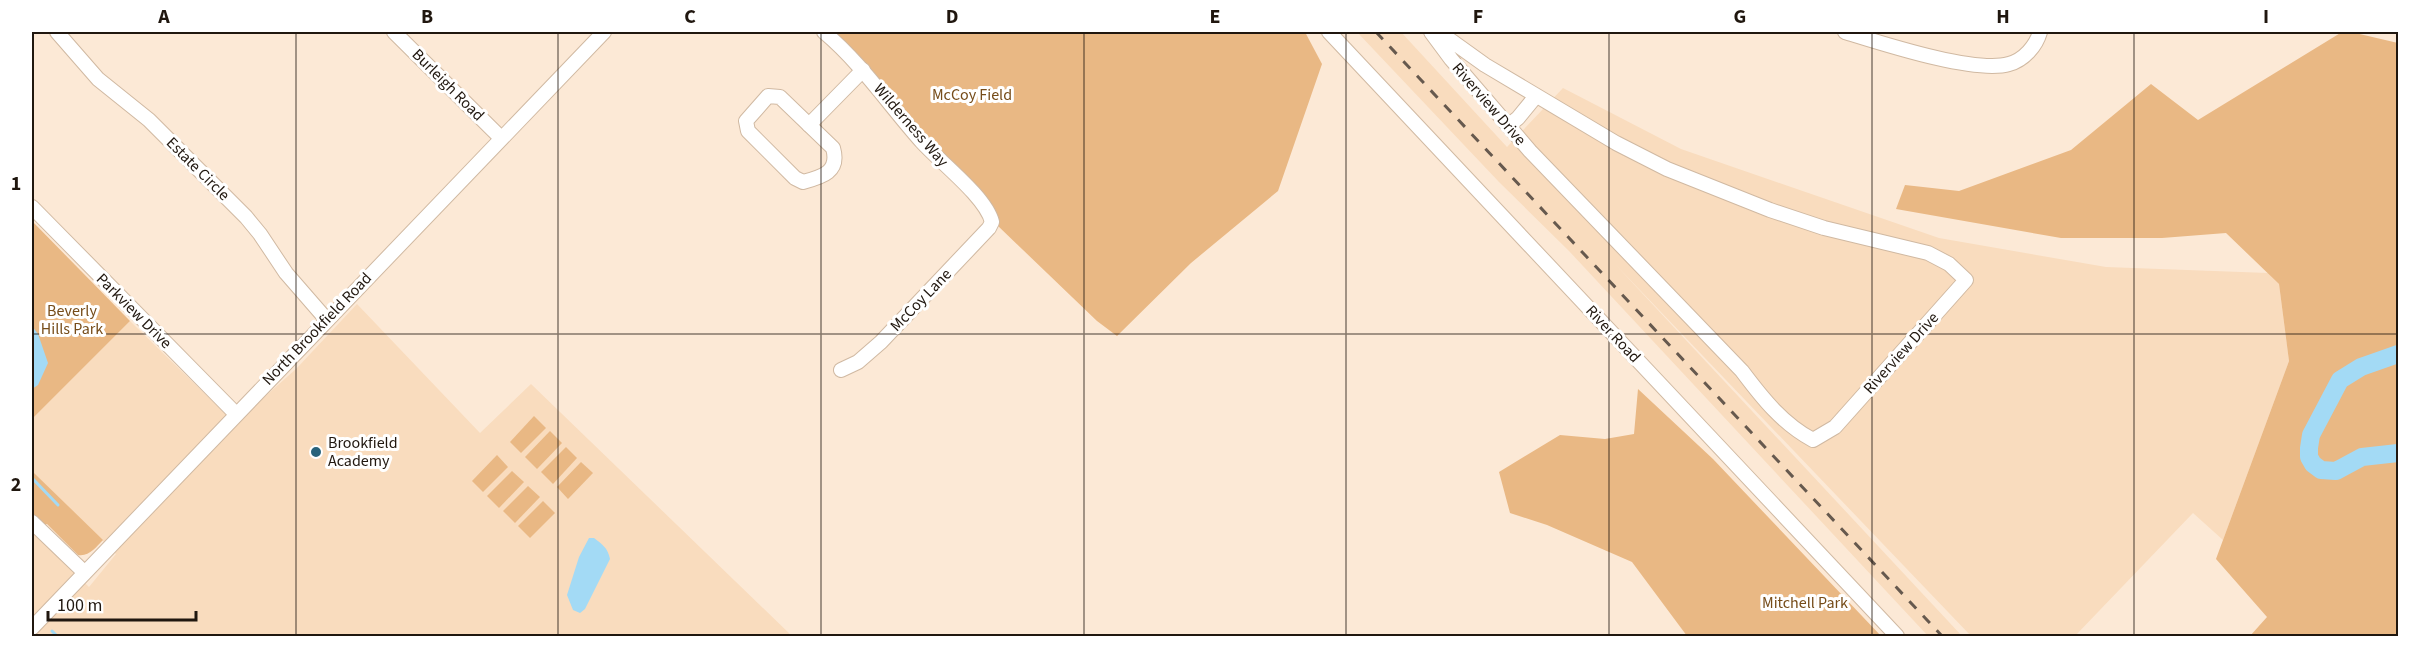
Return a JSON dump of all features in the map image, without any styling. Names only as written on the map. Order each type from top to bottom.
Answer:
[{"type":"street","name":"Estate Circle","points":[[57,32],[98,79],[148,120],[246,217],[293,281],[326,319]]},
{"type":"street","name":"Burleigh Road","points":[[394,32],[501,138]]},
{"type":"street","name":"North Brookfield Road","points":[[32,628],[326,319],[604,32]]},
{"type":"street","name":"Wilderness Way","points":[[824,32],[863,69],[923,143],[986,207],[992,222]]},
{"type":"street","name":"River Road","points":[[1329,32],[1897,636]]},
{"type":"street","name":"Riverview Drive","points":[[1431,32],[1508,126],[1742,371],[1765,402],[1787,423],[1813,440],[1835,427],[1966,280],[1949,264],[1928,253],[1884,244],[1815,225],[1770,210],[1667,169],[1616,143],[1536,96],[1485,65],[1439,32]]},
{"type":"street","points":[[1845,32],[1926,54],[1983,65],[2008,64],[2028,53],[2040,32]]},
{"type":"street","points":[[809,125],[863,69]]},
{"type":"street","points":[[768,96],[774,96],[780,97],[809,125],[833,148],[836,158],[827,173],[803,182],[786,171],[756,141],[748,131],[746,121],[768,96]]},
{"type":"street","points":[[1508,126],[1536,96]]},
{"type":"street","name":"Parkview Drive","points":[[32,207],[236,414]]},
{"type":"street","name":"McCoy Lane","points":[[841,370],[858,362],[881,342],[989,228],[992,222]]},
{"type":"street","points":[[32,522],[84,572]]},
{"type":"shaded area","points":[[1357,32],[1401,32],[1507,147],[1563,88],[1681,149],[1939,238],[2106,267],[2268,273],[2279,284],[2289,361],[2223,540],[2193,513],[2075,636],[1971,636],[1615,264],[1962,636],[1928,636],[1569,251],[1499,182]]},
{"type":"shaded area","name":"Brookfield Academy","points":[[357,304],[480,433],[531,384],[792,636],[32,636],[32,531],[89,587],[116,554],[32,471],[32,419],[130,321],[235,423],[296,369]]},
{"type":"green space","name":"McCoy Field","points":[[828,32],[1305,32],[1322,64],[1278,191],[1191,263],[1117,336],[1097,321],[997,225]]},
{"type":"green space","points":[[2342,32],[2398,43],[2398,636],[2250,636],[2267,617],[2216,559],[2289,361],[2279,284],[2226,233],[2162,238],[2061,238],[1896,209],[1905,185],[1959,191],[2071,150],[2151,84],[2198,120]]},
{"type":"green space","name":"Beverly Hills Park","points":[[32,221],[130,321],[32,419]]},
{"type":"green space","name":"Mitchell Park","points":[[1638,389],[1713,459],[1881,636],[1687,636],[1632,562],[1547,525],[1510,513],[1499,472],[1560,435],[1605,439],[1634,434]]},
{"type":"green space","points":[[534,416],[546,428],[521,453],[510,442]]},
{"type":"green space","points":[[550,431],[562,443],[537,469],[525,457]]},
{"type":"green space","points":[[566,447],[577,458],[553,484],[541,472]]},
{"type":"green space","points":[[497,455],[508,467],[483,492],[472,481]]},
{"type":"green space","points":[[581,462],[593,473],[568,499],[557,487]]},
{"type":"green space","points":[[32,471],[103,540],[92,551],[78,555],[47,524],[41,526],[32,517]]},
{"type":"green space","points":[[512,471],[524,482],[499,508],[487,496]]},
{"type":"green space","points":[[528,486],[540,497],[515,523],[503,511]]},
{"type":"green space","points":[[543,501],[555,513],[530,538],[518,526]]},
{"type":"water","points":[[32,326],[38,334],[48,363],[38,385],[32,389]]},
{"type":"water","points":[[589,538],[594,538],[602,544],[610,559],[585,609],[580,613],[573,610],[567,595],[579,557]]},
{"type":"waterway","points":[[2398,354],[2361,367],[2340,380],[2311,435],[2309,457],[2313,464],[2321,470],[2336,471],[2362,457],[2398,453]]},
{"type":"waterway","points":[[32,478],[58,505]]},
{"type":"waterway","points":[[52,631],[57,636]]},
{"type":"railway","points":[[1376,32],[1942,636]]},
{"type":"place","name":"Brookfield Academy","points":[[316,452]]}]
